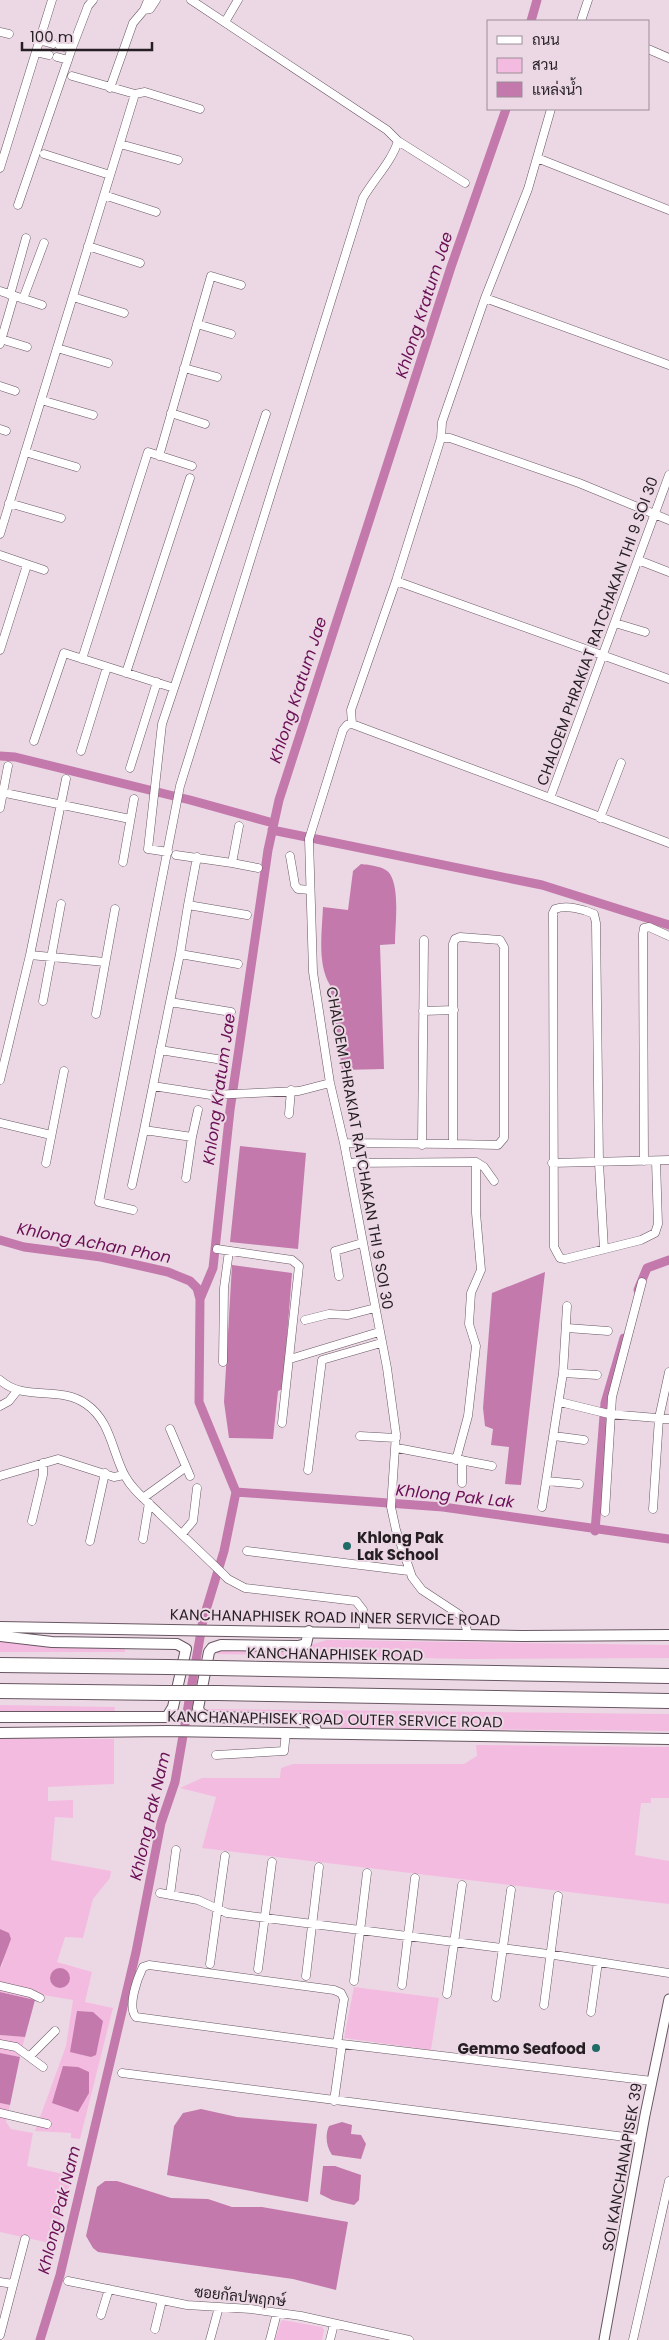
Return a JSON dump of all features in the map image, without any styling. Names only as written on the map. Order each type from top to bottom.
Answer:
[{"type":"highway","name":"KANCHANAPHISEK ROAD","points":[[0,1665],[669,1676]]},
{"type":"highway","points":[[0,1692],[669,1701]]},
{"type":"main road","name":"KANCHANAPHISEK ROAD INNER SERVICE ROAD","points":[[0,1627],[669,1635]]},
{"type":"main road","points":[[309,1631],[306,1644],[298,1646],[222,1645],[212,1648],[208,1652],[198,1708],[200,1714],[207,1717],[304,1719],[314,1724],[316,1733]]},
{"type":"main road","points":[[0,1636],[52,1642],[177,1644],[186,1649],[186,1656],[173,1706],[167,1717],[0,1716]]},
{"type":"main road","name":"KANCHANAPHISEK ROAD OUTER SERVICE ROAD","points":[[0,1733],[286,1732],[669,1739]]},
{"type":"street","points":[[0,168],[52,0]]},
{"type":"street","points":[[18,205],[72,49],[88,6],[93,0]]},
{"type":"street","points":[[110,88],[133,23],[144,10],[148,0]]},
{"type":"street","points":[[144,10],[150,9],[156,0]]},
{"type":"street","points":[[190,0],[387,130],[398,141],[465,183]]},
{"type":"street","points":[[225,22],[238,0]]},
{"type":"street","points":[[581,20],[588,0]]},
{"type":"street","points":[[0,32],[8,34]]},
{"type":"street","points":[[40,40],[72,49]]},
{"type":"street","points":[[649,49],[669,58]]},
{"type":"street","points":[[36,52],[48,55]]},
{"type":"street","points":[[57,57],[68,60]]},
{"type":"street","points":[[72,76],[135,94],[145,92],[200,109]]},
{"type":"street","points":[[0,534],[135,94]]},
{"type":"street","points":[[352,724],[352,705],[396,581],[441,438],[442,422],[485,298],[523,203],[551,110]]},
{"type":"street","points":[[133,1210],[99,1202],[180,786],[364,198],[374,179],[395,150],[398,141]]},
{"type":"street","points":[[120,144],[178,160]]},
{"type":"street","points":[[44,154],[110,175]]},
{"type":"street","points":[[537,158],[669,210]]},
{"type":"street","points":[[104,195],[156,212]]},
{"type":"street","points":[[26,238],[1,342],[27,347]]},
{"type":"street","points":[[23,299],[44,243]]},
{"type":"street","points":[[88,246],[140,263]]},
{"type":"street","points":[[159,456],[211,276],[241,285]]},
{"type":"street","points":[[0,291],[42,305]]},
{"type":"street","points":[[73,297],[124,313]]},
{"type":"street","points":[[485,298],[669,365]]},
{"type":"street","points":[[197,324],[231,334]]},
{"type":"street","points":[[57,348],[108,363]]},
{"type":"street","points":[[184,368],[217,377]]},
{"type":"street","points":[[0,386],[15,391]]},
{"type":"street","points":[[41,400],[93,414]]},
{"type":"street","points":[[171,413],[205,424]]},
{"type":"street","points":[[168,852],[148,849],[162,724],[266,414]]},
{"type":"street","points":[[441,438],[450,438],[508,457],[579,483],[669,520]]},
{"type":"street","points":[[25,452],[76,467]]},
{"type":"street","points":[[82,659],[148,452],[192,466]]},
{"type":"street","name":"CHALOEM PHRAKIAT RATCHAKAN THI 9 SOI 30","points":[[468,1634],[464,1620],[422,1590],[409,1571],[391,1508],[397,1448],[396,1438],[387,1368],[348,1163],[330,1082],[312,964],[310,839],[343,730],[347,725],[352,724],[550,798],[669,475]]},
{"type":"street","points":[[126,673],[190,478]]},
{"type":"street","points":[[9,502],[61,518]]},
{"type":"street","points":[[0,555],[44,570]]},
{"type":"street","points":[[638,560],[669,572]]},
{"type":"street","points":[[0,650],[27,565]]},
{"type":"street","points":[[396,581],[669,679]]},
{"type":"street","points":[[616,622],[645,632]]},
{"type":"street","points":[[34,742],[64,653],[174,688]]},
{"type":"street","points":[[81,751],[107,667]]},
{"type":"street","points":[[130,768],[157,682]]},
{"type":"street","points":[[600,818],[621,764]]},
{"type":"street","points":[[0,808],[8,766]]},
{"type":"street","points":[[0,1080],[30,955],[66,778]]},
{"type":"street","points":[[2,792],[130,820]]},
{"type":"street","points":[[550,798],[669,843]]},
{"type":"street","points":[[122,862],[134,799]]},
{"type":"street","points":[[232,863],[239,826]]},
{"type":"street","points":[[176,855],[258,868]]},
{"type":"street","points":[[290,856],[295,884],[298,889],[310,890]]},
{"type":"street","points":[[132,1185],[180,954],[197,857]]},
{"type":"street","points":[[43,1001],[62,904]]},
{"type":"street","points":[[188,905],[247,914]]},
{"type":"street","points":[[604,1249],[600,1163],[596,923],[594,914],[562,906],[555,909],[553,913],[552,1163],[556,1253],[560,1258],[565,1259],[641,1240],[655,1233],[658,1224],[656,1161]]},
{"type":"street","points":[[96,1014],[115,909]]},
{"type":"street","points":[[644,1161],[644,928],[650,927],[669,936]]},
{"type":"street","points":[[344,1143],[422,1146],[453,1144],[498,1145],[504,1138],[504,947],[500,940],[460,937],[455,939],[453,944],[453,1144]]},
{"type":"street","points":[[422,1146],[424,940]]},
{"type":"street","points":[[180,954],[238,964]]},
{"type":"street","points":[[30,955],[105,962]]},
{"type":"street","points":[[170,1002],[231,1012]]},
{"type":"street","points":[[423,1011],[454,1010]]},
{"type":"street","points":[[160,1050],[223,1060]]},
{"type":"street","points":[[46,1163],[64,1071]]},
{"type":"street","points":[[153,1086],[213,1095],[299,1091],[330,1082]]},
{"type":"street","points":[[290,1114],[291,1090]]},
{"type":"street","points":[[186,1178],[198,1110]]},
{"type":"street","points":[[0,1123],[51,1135]]},
{"type":"street","points":[[144,1130],[192,1137]]},
{"type":"street","points":[[552,1163],[669,1160]]},
{"type":"street","points":[[348,1163],[476,1162],[484,1167],[494,1180]]},
{"type":"street","points":[[462,1483],[459,1460],[468,1416],[476,1346],[470,1324],[471,1293],[481,1270],[476,1214],[476,1162]]},
{"type":"street","points":[[339,1276],[335,1251],[362,1243]]},
{"type":"street","points":[[217,1249],[292,1260],[299,1266],[282,1422]]},
{"type":"street","points":[[223,1362],[224,1288],[229,1251]]},
{"type":"street","points":[[605,1512],[608,1413],[642,1282]]},
{"type":"street","points":[[542,1507],[560,1402],[567,1306]]},
{"type":"street","points":[[305,1320],[329,1314],[348,1315],[375,1308]]},
{"type":"street","points":[[566,1328],[608,1332]]},
{"type":"street","points":[[290,1359],[379,1332]]},
{"type":"street","points":[[308,1470],[322,1360],[381,1343]]},
{"type":"street","points":[[653,1509],[659,1418],[669,1372]]},
{"type":"street","points":[[563,1373],[597,1375]]},
{"type":"street","points":[[0,1380],[17,1391],[55,1393],[74,1397],[87,1404],[101,1418],[108,1431],[124,1475],[130,1485],[228,1579],[245,1588],[356,1601],[363,1610],[364,1631]]},
{"type":"street","points":[[0,1406],[8,1401],[17,1391]]},
{"type":"street","points":[[560,1402],[608,1413],[669,1419]]},
{"type":"street","points":[[170,1429],[190,1476]]},
{"type":"street","points":[[360,1436],[396,1438]]},
{"type":"street","points":[[554,1436],[584,1440]]},
{"type":"street","points":[[397,1448],[492,1466]]},
{"type":"street","points":[[0,1476],[58,1459],[114,1477],[124,1475]]},
{"type":"street","points":[[32,1521],[44,1463]]},
{"type":"street","points":[[143,1539],[146,1500],[186,1467]]},
{"type":"street","points":[[90,1541],[105,1473]]},
{"type":"street","points":[[547,1481],[579,1484]]},
{"type":"street","points":[[182,1534],[193,1521],[197,1488]]},
{"type":"street","points":[[247,1551],[409,1571]]},
{"type":"street","points":[[216,1755],[284,1751],[286,1732]]},
{"type":"street","points":[[170,1894],[176,1850]]},
{"type":"street","points":[[210,1964],[225,1856]]},
{"type":"street","points":[[258,1969],[272,1862]]},
{"type":"street","points":[[306,1976],[319,1867]]},
{"type":"street","points":[[354,1981],[367,1873]]},
{"type":"street","points":[[402,1985],[415,1878]]},
{"type":"street","points":[[447,1994],[462,1885]]},
{"type":"street","points":[[496,1998],[511,1890]]},
{"type":"street","points":[[160,1893],[198,1900],[227,1913],[551,1954],[669,1973]]},
{"type":"street","points":[[544,2005],[558,1896]]},
{"type":"street","points":[[591,2012],[598,1962]]},
{"type":"street","points":[[334,2101],[340,2044],[344,1999],[341,1992],[149,1965],[143,1967],[139,1974],[132,2008],[136,2018],[340,2044],[652,2081]]},
{"type":"street","points":[[0,1986],[30,1993],[40,1998]]},
{"type":"street","name":"SOI KANCHANAPISEK 39","points":[[604,2340],[669,1999]]},
{"type":"street","points":[[30,2056],[55,2030]]},
{"type":"street","points":[[0,2044],[16,2047],[43,2067]]},
{"type":"street","points":[[122,2073],[641,2138]]},
{"type":"street","points":[[0,2113],[47,2124]]},
{"type":"street","points":[[633,2340],[669,2180]]},
{"type":"street","points":[[0,2334],[25,2239]]},
{"type":"street","points":[[0,2282],[13,2284]]},
{"type":"street","name":"ซอยกัลปพฤกษ์","points":[[68,2282],[187,2305],[277,2313],[334,2324],[386,2338],[409,2340]]},
{"type":"street","points":[[101,2315],[109,2289]]},
{"type":"street","points":[[155,2328],[162,2300]]},
{"type":"street","points":[[210,2340],[220,2307]]},
{"type":"street","points":[[270,2340],[277,2313]]},
{"type":"street","points":[[330,2340],[334,2324]]},
{"type":"green space","points":[[327,1640],[669,1645],[669,1658],[468,1659],[217,1654],[220,1648],[297,1649]]},
{"type":"green space","points":[[0,1641],[125,1646],[125,1652],[0,1652]]},
{"type":"green space","points":[[0,1705],[115,1707],[114,1714],[0,1714]]},
{"type":"green space","points":[[205,1709],[669,1714],[669,1731],[343,1728],[311,1716],[211,1714],[205,1712]]},
{"type":"green space","points":[[0,1738],[114,1739],[114,1784],[48,1787],[48,1801],[73,1800],[73,1818],[55,1817],[51,1860],[111,1871],[110,1878],[93,1899],[83,1938],[65,1937],[57,1962],[92,1972],[85,2002],[113,2008],[80,2139],[71,2138],[71,2133],[35,2131],[66,2046],[73,2000],[37,1994],[35,2000],[0,1992],[0,1968],[9,1933],[0,1929]]},
{"type":"green space","points":[[476,1745],[669,1747],[669,1798],[651,1798],[651,1803],[641,1803],[635,1855],[669,1861],[669,1904],[202,1848],[216,1797],[180,1788],[202,1778],[280,1778],[281,1768],[293,1764],[464,1764],[477,1756]]},
{"type":"green space","points":[[354,1987],[439,1998],[431,2050],[344,2038]]},
{"type":"green space","points":[[0,2035],[25,2037],[20,2057],[0,2053]]},
{"type":"green space","points":[[0,2103],[10,2105],[6,2122],[11,2129],[33,2133],[27,2166],[72,2176],[54,2244],[0,2232]]},
{"type":"green space","points":[[283,2320],[322,2327],[324,2330],[322,2340],[275,2340]]},
{"type":"water","points":[[361,864],[377,866],[388,871],[395,889],[395,944],[380,945],[384,1069],[342,1070],[330,985],[323,967],[321,937],[323,907],[348,910],[353,871]]},
{"type":"water","points":[[240,1146],[306,1153],[298,1249],[230,1242]]},
{"type":"water","points":[[232,1265],[292,1273],[283,1389],[278,1391],[273,1439],[229,1438],[224,1402]]},
{"type":"water","points":[[545,1272],[521,1485],[505,1484],[509,1447],[491,1445],[493,1429],[485,1426],[483,1408],[492,1293]]},
{"type":"water","points":[[0,1929],[9,1933],[11,1939],[0,1968]]},
{"type":"water","points":[[56,1968],[64,1968],[70,1974],[70,1982],[64,1988],[56,1988],[50,1982],[50,1974]]},
{"type":"water","points":[[0,1992],[35,2000],[25,2037],[0,2035]]},
{"type":"water","points":[[77,2011],[93,2012],[103,2021],[96,2055],[91,2057],[70,2052]]},
{"type":"water","points":[[0,2053],[20,2057],[10,2105],[0,2103]]},
{"type":"water","points":[[63,2066],[78,2067],[89,2072],[89,2093],[78,2112],[52,2103]]},
{"type":"water","points":[[201,2109],[237,2117],[317,2124],[308,2202],[167,2175],[174,2126],[183,2113]]},
{"type":"water","points":[[342,2122],[352,2125],[351,2134],[361,2135],[366,2144],[361,2159],[332,2155],[330,2152],[327,2140],[329,2126]]},
{"type":"water","points":[[323,2166],[335,2166],[361,2175],[359,2200],[354,2205],[332,2200],[320,2194]]},
{"type":"water","points":[[105,2181],[117,2181],[171,2198],[208,2199],[232,2207],[262,2207],[348,2222],[336,2290],[293,2279],[98,2252],[93,2248],[86,2236],[97,2187]]},
{"type":"waterway","name":"Khlong Kratum Jae","points":[[531,20],[537,0]]},
{"type":"waterway","name":"Khlong Kratum Jae","points":[[200,1299],[213,1268],[230,1110],[268,850],[279,800],[451,267],[506,110]]},
{"type":"waterway","points":[[0,756],[15,757],[190,800],[273,823]]},
{"type":"waterway","points":[[272,830],[542,885],[669,925]]},
{"type":"waterway","name":"Khlong Pak Nam","points":[[0,1240],[24,1247],[101,1257],[168,1272],[190,1281],[197,1288],[200,1299],[199,1402],[236,1492],[224,1551],[203,1620],[175,1782],[161,1823],[136,1952],[60,2275],[40,2340]]},
{"type":"waterway","points":[[638,1290],[647,1268],[669,1260]]},
{"type":"waterway","points":[[595,1531],[605,1403],[624,1338]]},
{"type":"waterway","name":"Khlong Pak Lak","points":[[236,1492],[443,1507],[669,1539]]},
{"type":"place","name":"Khlong Pak Lak School","points":[[347,1546]]},
{"type":"place","name":"Gemmo Seafood","points":[[596,2048]]},
{"type":"water label","name":"Khlong Achan Phon","points":[[94,1243]]}]
